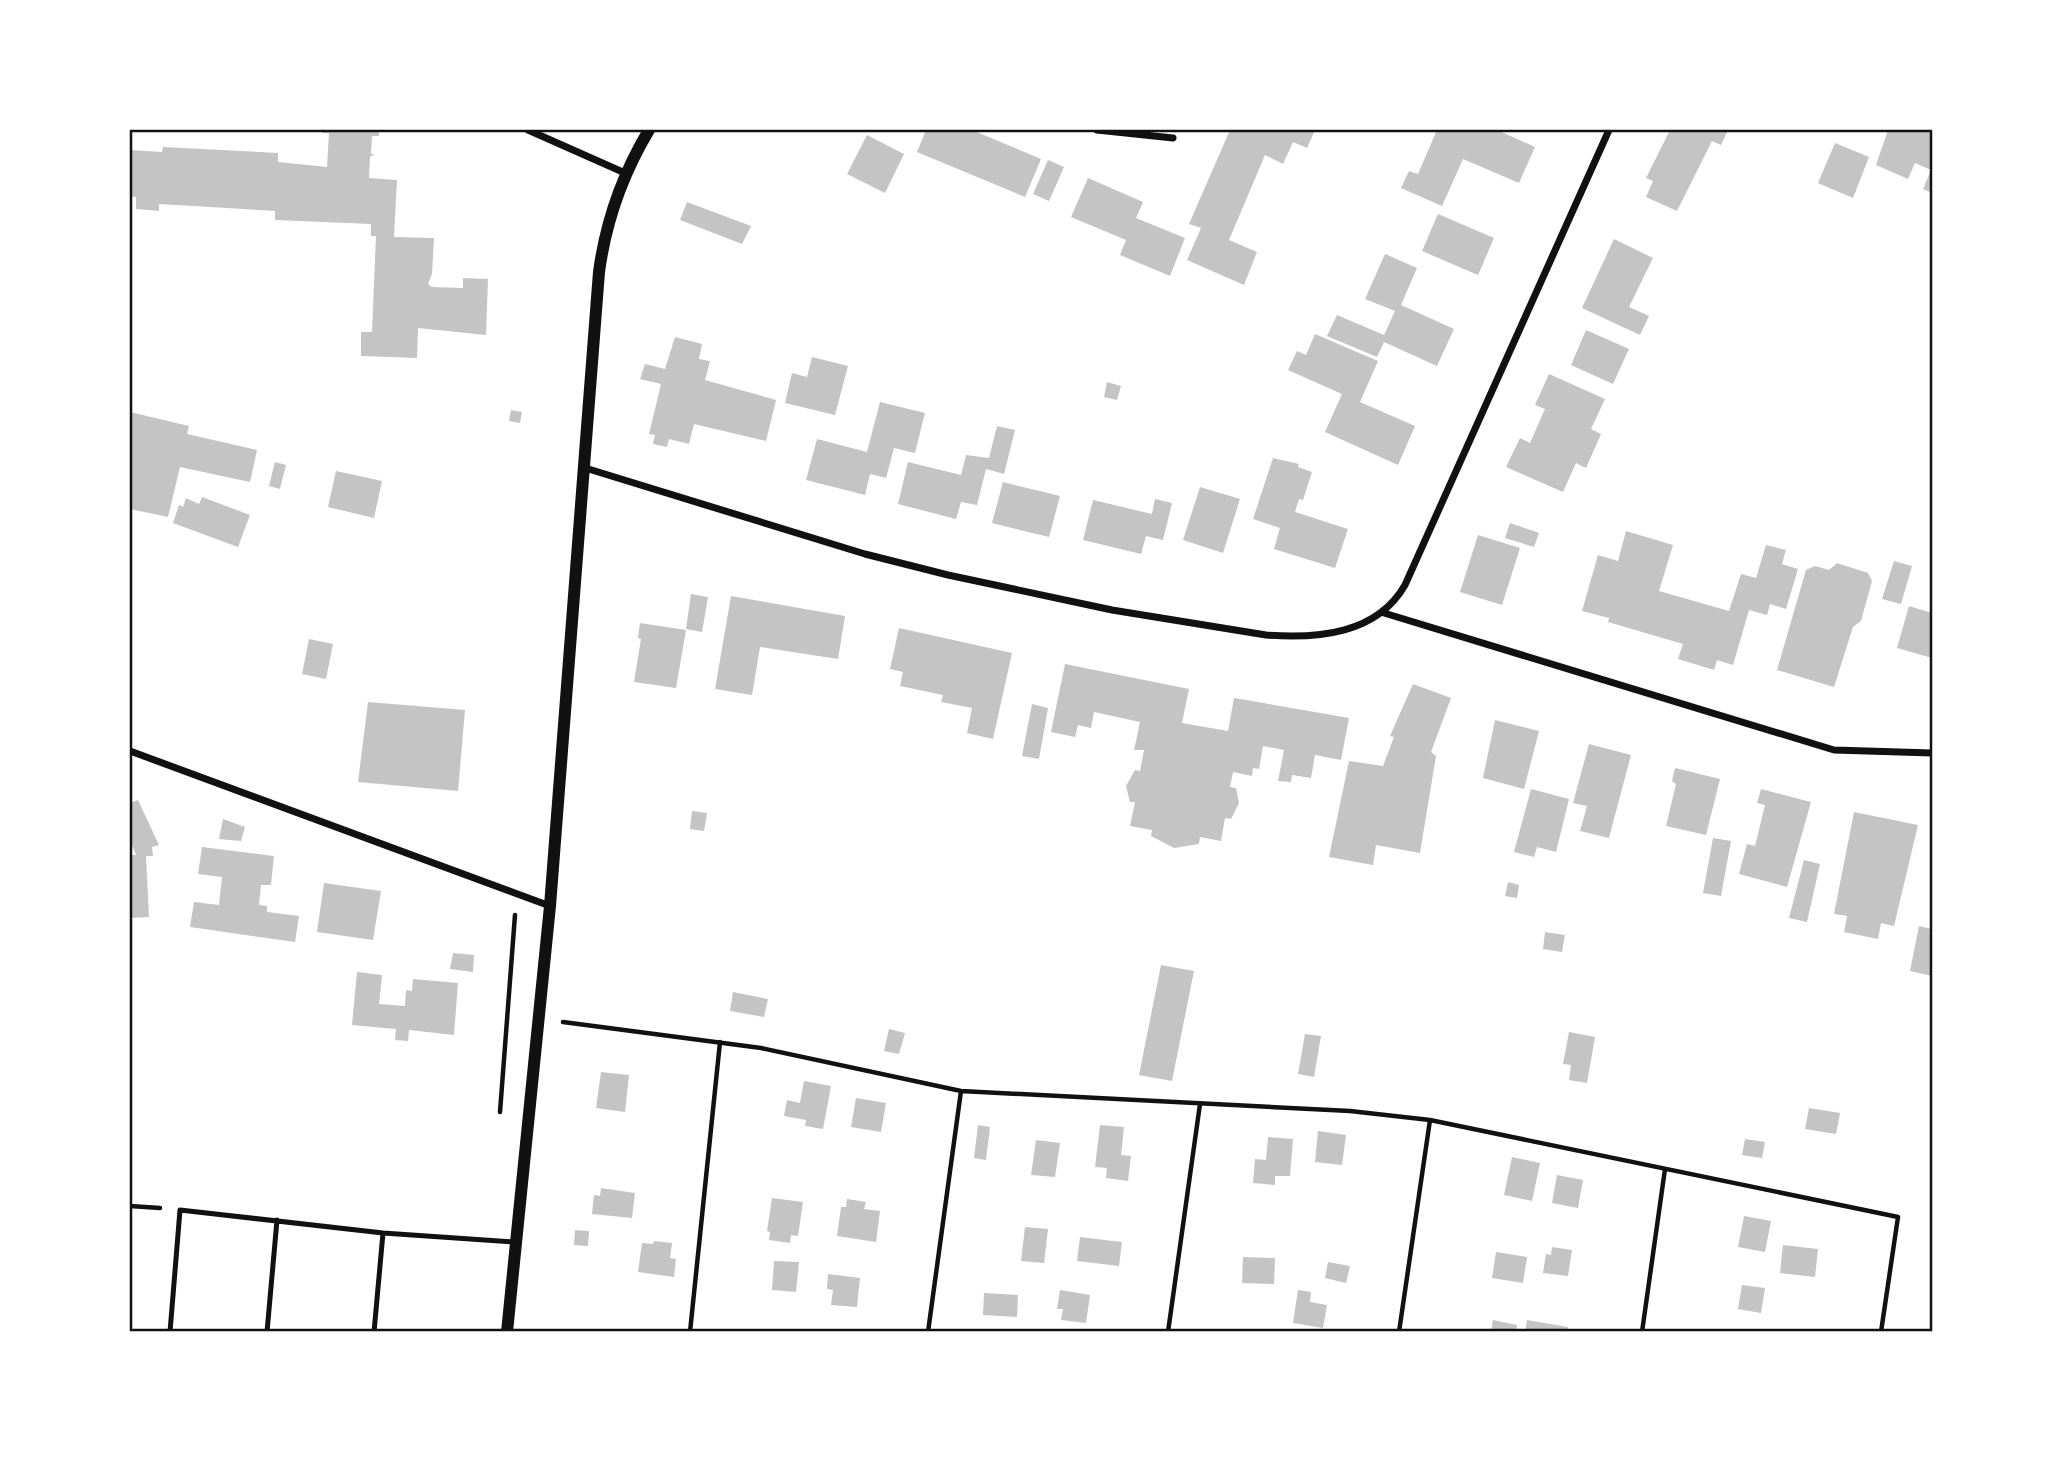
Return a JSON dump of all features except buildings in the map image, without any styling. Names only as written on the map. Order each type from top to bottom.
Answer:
[{"type":"street","points":[[528,130],[625,173]]},
{"type":"street","points":[[507,1332],[550,906],[581,467],[603,239],[625,173],[649,130]]},
{"type":"street","points":[[1097,130],[1173,138]]},
{"type":"street","points":[[581,467],[865,554],[1112,610],[1286,637],[1325,634],[1350,628],[1384,613],[1396,602],[1405,585],[1609,130]]},
{"type":"street","points":[[1384,613],[1834,750],[1933,753]]},
{"type":"street","points":[[130,751],[550,906]]},
{"type":"lane","points":[[170,1332],[180,1210],[383,1233],[515,1241]]},
{"type":"lane","points":[[267,1332],[277,1220]]},
{"type":"lane","points":[[374,1332],[383,1233]]},
{"type":"path","points":[[500,1115],[517,893]]},
{"type":"path","points":[[538,1019],[720,1042],[825,1060],[961,1091],[1350,1111],[1430,1120],[1898,1217],[1881,1332]]},
{"type":"path","points":[[690,1332],[720,1042]]},
{"type":"path","points":[[928,1332],[961,1091]]},
{"type":"path","points":[[1168,1332],[1200,1104]]},
{"type":"path","points":[[1399,1332],[1430,1120]]},
{"type":"path","points":[[1643,1332],[1665,1169]]},
{"type":"path","points":[[130,1206],[180,1210]]}]
